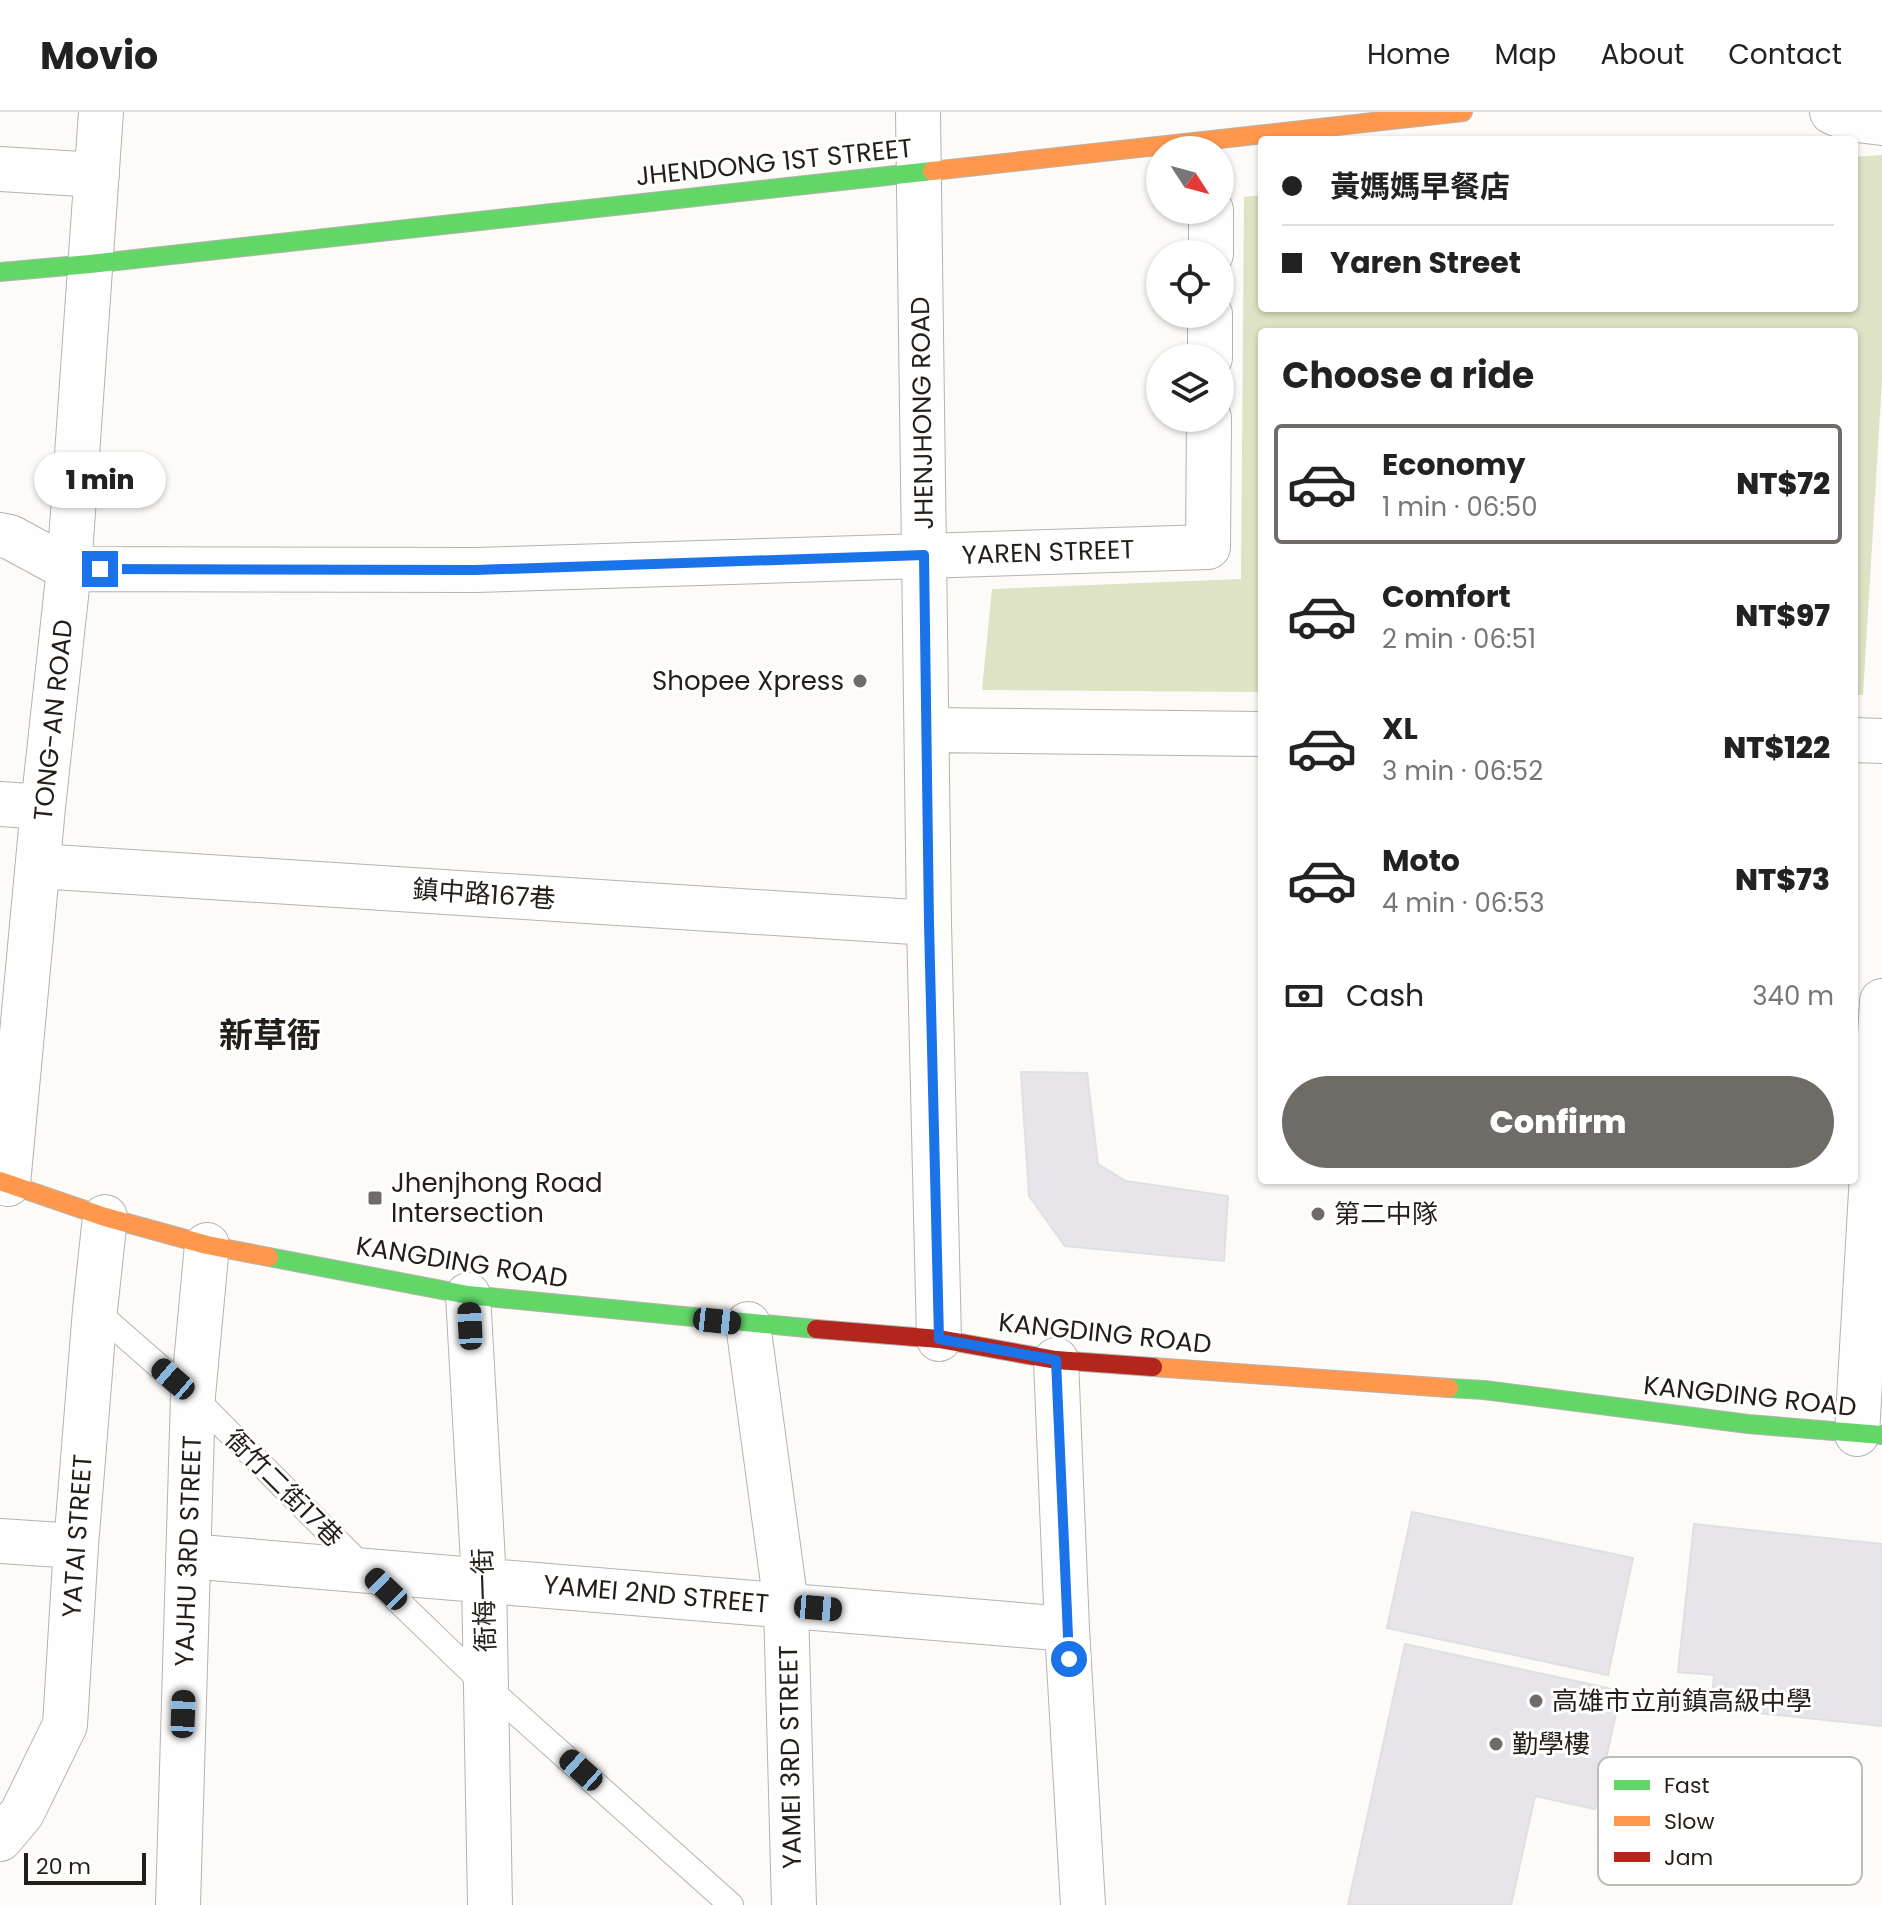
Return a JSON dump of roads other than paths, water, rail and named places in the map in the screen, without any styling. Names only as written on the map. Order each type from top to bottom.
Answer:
[{"type":"street","name":"TONG-AN ROAD","points":[[4,1182],[69,569],[101,112]]},
{"type":"street","name":"JHENJHONG ROAD","points":[[918,112],[929,923],[939,1339]]},
{"type":"street","name":"JHENDONG 1ST STREET","points":[[1280,136],[1463,112]]},
{"type":"street","points":[[1832,112],[1849,119],[1882,123]]},
{"type":"street","name":"JHENDONG 1ST STREET","points":[[1234,142],[1258,139]]},
{"type":"street","name":"JHENDONG 1ST STREET","points":[[0,272],[1146,151]]},
{"type":"street","points":[[0,169],[97,175]]},
{"type":"street","name":"YAREN STREET","points":[[0,535],[10,537],[69,569],[475,570],[1208,547],[1209,432]]},
{"type":"street","points":[[927,730],[1258,734]]},
{"type":"street","points":[[1858,740],[1882,741]]},
{"type":"street","points":[[0,804],[43,807]]},
{"type":"street","name":"鎮中路167巷","points":[[38,866],[929,923]]},
{"type":"street","points":[[1869,1435],[1882,1001]]},
{"type":"street","name":"KANGDING ROAD","points":[[4,1182],[105,1217],[207,1245],[468,1295],[748,1324],[939,1339],[1056,1360],[1484,1390],[1748,1424],[1869,1435]]},
{"type":"street","name":"YATAI STREET","points":[[0,1839],[22,1813],[65,1725],[76,1546],[105,1217]]},
{"type":"street","name":"YAJHU 3RD STREET","points":[[178,1905],[193,1396],[207,1245]]},
{"type":"street","name":"衙梅一街","points":[[468,1295],[484,1580],[490,1905]]},
{"type":"street","name":"YAMEI 3RD STREET","points":[[748,1324],[786,1605],[794,1905]]},
{"type":"street","points":[[1056,1360],[1083,1905]]},
{"type":"street","points":[[0,1541],[76,1546]]},
{"type":"street","name":"YAMEI 2ND STREET","points":[[188,1556],[1067,1629]]},
{"type":"lane","name":"衙竹二街17巷","points":[[95,1310],[193,1396],[486,1686],[675,1854],[724,1903]]},
{"type":"place","name":"Shopee Xpress","points":[[860,681]]},
{"type":"place","name":"Jhenjhong Road Intersection","points":[[375,1198]]},
{"type":"place","name":"第二中隊","points":[[1318,1214]]},
{"type":"place","name":"高雄市立前鎮高級中學","points":[[1536,1701]]},
{"type":"place","name":"勤學樓","points":[[1496,1744]]},
{"type":"district","name":"新草衙","points":[[270,1035]]}]
